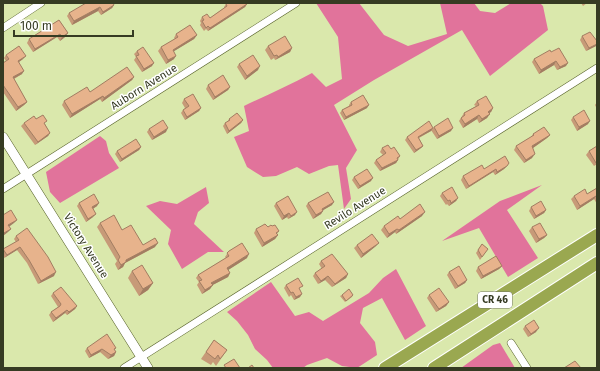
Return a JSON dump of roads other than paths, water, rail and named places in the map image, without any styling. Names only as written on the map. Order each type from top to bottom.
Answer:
[{"type":"highway","name":"CR 46","points":[[385,368],[597,234]]},
{"type":"highway","name":"CR 46","points":[[434,368],[597,263]]},
{"type":"street","points":[[3,28],[41,3]]},
{"type":"street","name":"Auborn Avenue","points":[[3,189],[296,3]]},
{"type":"street","name":"Revilo Avenue","points":[[124,368],[597,68]]},
{"type":"street","name":"Victory Avenue","points":[[3,137],[148,368]]},
{"type":"street","points":[[511,343],[527,368]]}]
